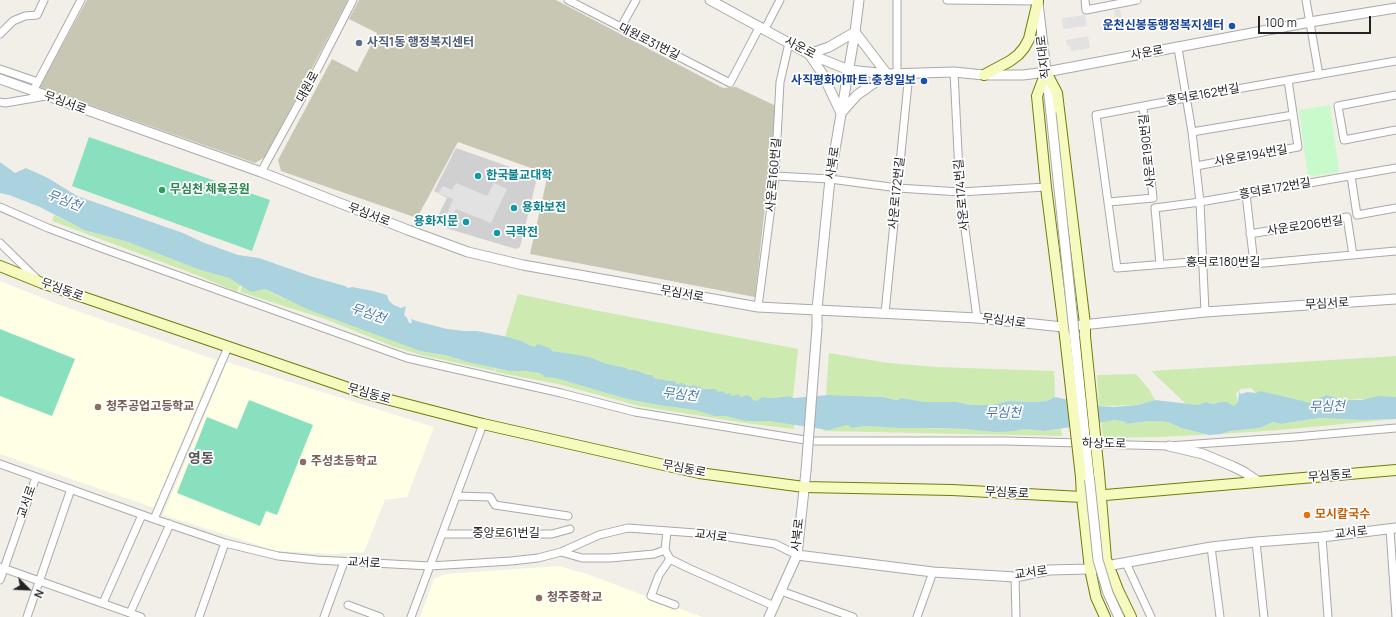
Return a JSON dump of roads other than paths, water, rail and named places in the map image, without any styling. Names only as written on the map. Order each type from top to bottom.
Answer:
[{"type":"main road","points":[[984,74],[1010,61],[1024,48],[1029,39],[1038,0]]},
{"type":"main road","points":[[1046,72],[1037,96],[1046,187],[1081,478],[1090,570],[1096,597],[1105,617]]},
{"type":"main road","points":[[1046,72],[1057,93],[1085,324],[1106,559],[1131,617]]},
{"type":"main road","name":"무심동로","points":[[0,266],[42,283],[363,393],[482,424],[699,473],[804,487],[952,490],[1082,496],[1396,470]]},
{"type":"street","points":[[0,34],[13,22],[26,16],[37,15],[44,0]]},
{"type":"street","points":[[32,91],[81,0]]},
{"type":"street","name":"대원로","points":[[261,172],[316,72],[353,0]]},
{"type":"street","name":"대원로31번길","points":[[568,0],[730,83],[762,27]]},
{"type":"street","points":[[621,27],[636,0]]},
{"type":"street","name":"사운로","points":[[710,0],[809,54],[849,70],[892,74],[954,72],[1023,75],[1046,72],[1310,22],[1396,8]]},
{"type":"street","points":[[762,27],[780,0]]},
{"type":"street","name":"사북로","points":[[769,617],[797,555],[806,471],[817,327],[817,309],[830,179],[849,70],[859,0]]},
{"type":"street","points":[[892,74],[897,0]]},
{"type":"street","points":[[946,0],[1038,0]]},
{"type":"street","name":"직지대로","points":[[1038,0],[1098,560],[1108,593],[1119,617]]},
{"type":"street","points":[[1085,0],[1086,10],[1137,0]]},
{"type":"street","points":[[1306,0],[1319,75]]},
{"type":"street","points":[[855,32],[892,74],[857,95],[841,113],[822,73],[809,54],[829,48],[855,32]]},
{"type":"street","name":"사운로160번길","points":[[758,307],[775,176],[780,82],[789,43]]},
{"type":"street","points":[[1178,48],[1192,132],[1200,202],[1206,312]]},
{"type":"street","name":"흥덕로162번길","points":[[1109,202],[1096,115],[1396,61]]},
{"type":"street","points":[[0,69],[38,82]]},
{"type":"street","name":"사운로174번길","points":[[954,72],[960,192],[977,318]]},
{"type":"street","name":"사운로172번길","points":[[885,313],[910,73]]},
{"type":"street","name":"무심서로","points":[[0,80],[261,172],[468,252],[523,265],[758,307],[977,318],[1064,331],[1085,324],[1206,312],[1396,299]]},
{"type":"street","name":"사운로194번길","points":[[1196,166],[1298,147],[1288,80]]},
{"type":"street","points":[[1396,95],[1338,106],[1344,140],[1396,130]]},
{"type":"street","points":[[0,102],[5,103],[46,96]]},
{"type":"street","name":"사운로190번길","points":[[1109,202],[1153,198],[1143,107]]},
{"type":"street","points":[[1192,132],[1293,115]]},
{"type":"street","name":"흥덕로172번길","points":[[1160,264],[1155,208],[1200,202],[1396,168]]},
{"type":"street","points":[[775,176],[830,179],[898,188],[960,192],[1046,187]]},
{"type":"street","name":"사운로206번길","points":[[1351,176],[1357,215],[1394,209]]},
{"type":"street","points":[[1246,194],[1254,264]]},
{"type":"street","name":"흥덕로180번길","points":[[1109,202],[1117,268],[1203,261],[1254,264],[1396,251]]},
{"type":"street","name":"하상도로","points":[[0,207],[48,228],[104,249],[407,358],[561,393],[635,412],[811,441],[1006,441],[1169,446],[1396,428]]},
{"type":"street","name":"사운로206번길","points":[[1250,234],[1347,217],[1353,255]]},
{"type":"street","points":[[0,243],[42,283]]},
{"type":"street","points":[[154,519],[228,348]]},
{"type":"street","points":[[411,617],[482,424]]},
{"type":"street","points":[[1169,446],[1203,454],[1232,466],[1259,482]]},
{"type":"street","name":"교서로","points":[[0,464],[225,543],[278,556],[344,562],[430,566],[538,558],[561,552],[599,535],[628,528],[709,534],[775,544],[797,555],[933,572],[1015,577],[1049,570],[1090,570],[1211,547],[1393,529]]},
{"type":"street","name":"교서로","points":[[0,580],[2,568],[36,477]]},
{"type":"street","points":[[27,617],[71,489]]},
{"type":"street","name":"중앙로61번길","points":[[456,496],[490,497],[495,505],[568,516]]},
{"type":"street","points":[[103,603],[142,515]]},
{"type":"street","points":[[130,613],[170,524]]},
{"type":"street","points":[[1393,529],[1396,617]]},
{"type":"street","name":"중앙로61번길","points":[[442,534],[552,534],[570,530]]},
{"type":"street","points":[[667,531],[665,550],[670,559],[774,606]]},
{"type":"street","points":[[1322,537],[1328,617]]},
{"type":"street","points":[[1256,542],[1264,617]]},
{"type":"street","points":[[199,617],[225,543]]},
{"type":"street","points":[[1211,547],[1220,617]]},
{"type":"street","points":[[561,552],[582,558],[610,558],[654,554],[665,550]]},
{"type":"street","points":[[670,559],[659,575],[651,596],[675,605]]},
{"type":"street","points":[[324,617],[344,562]]},
{"type":"street","points":[[1126,563],[1151,617]]},
{"type":"street","points":[[2,568],[141,617]]},
{"type":"street","points":[[917,617],[933,572]]},
{"type":"street","points":[[1015,577],[1016,617]]},
{"type":"street","points":[[781,591],[853,617]]},
{"type":"street","points":[[348,605],[380,617]]},
{"type":"water","name":"무심천","points":[[0,162],[15,173],[26,168],[48,178],[77,196],[183,233],[202,242],[238,255],[259,258],[348,288],[352,287],[387,295],[389,301],[394,305],[401,308],[406,306],[404,315],[409,323],[412,323],[411,319],[447,329],[477,331],[508,337],[534,347],[538,344],[550,348],[552,351],[590,357],[604,363],[652,375],[654,378],[674,381],[677,384],[682,383],[688,386],[700,386],[702,389],[715,389],[719,392],[723,391],[726,394],[730,393],[731,396],[737,395],[737,393],[741,397],[747,395],[756,401],[762,397],[772,398],[790,396],[793,398],[829,395],[882,397],[896,400],[902,398],[925,402],[957,402],[971,405],[991,405],[1008,401],[1046,401],[1055,397],[1099,406],[1114,407],[1137,405],[1155,400],[1198,405],[1206,402],[1213,404],[1226,402],[1234,406],[1238,402],[1239,392],[1241,394],[1247,392],[1256,393],[1260,391],[1311,403],[1326,395],[1345,400],[1361,400],[1379,396],[1396,397],[1396,419],[1361,420],[1319,418],[1281,424],[1273,422],[1260,428],[1209,435],[1181,428],[1168,422],[1149,421],[1127,424],[1125,422],[1115,420],[1045,431],[1025,429],[996,432],[964,429],[864,426],[852,428],[848,425],[828,430],[769,421],[745,421],[726,416],[714,416],[695,410],[627,399],[555,378],[545,377],[540,373],[509,371],[464,361],[449,356],[420,351],[307,309],[265,289],[251,292],[229,278],[200,270],[128,242],[84,230],[40,207],[0,193]]},
{"type":"place","name":"운천신봉동행정복지센터","points":[[1232,26]]},
{"type":"place","name":"사직1동 행정복지센터","points":[[359,43]]},
{"type":"place","name":"사직평화아파트.충청일보","points":[[924,81]]},
{"type":"place","name":"한국불교대학","points":[[478,176]]},
{"type":"place","name":"무심천 체육공원","points":[[162,190]]},
{"type":"place","name":"용화보전","points":[[514,208]]},
{"type":"place","name":"용화지문","points":[[466,222]]},
{"type":"place","name":"극락전","points":[[497,233]]},
{"type":"place","name":"청주공업고등학교","points":[[98,407]]},
{"type":"place","name":"주성초등학교","points":[[303,462]]},
{"type":"place","name":"모시칼국수","points":[[1307,515]]},
{"type":"place","name":"청주중학교","points":[[539,598]]},
{"type":"district","name":"영동","points":[[201,459]]}]
